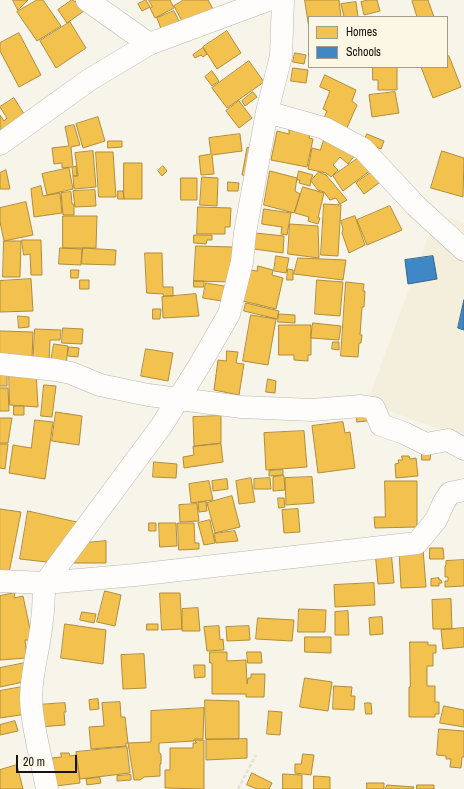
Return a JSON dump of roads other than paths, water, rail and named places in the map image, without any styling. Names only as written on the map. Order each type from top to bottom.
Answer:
[{"type":"street","points":[[87,0],[148,44]]},
{"type":"street","points":[[0,144],[89,80],[148,44],[268,0]]},
{"type":"street","points":[[47,789],[44,767],[33,725],[31,698],[42,620],[45,583],[162,425],[229,314],[242,262],[245,233],[267,112],[281,56],[283,0]]},
{"type":"street","points":[[267,112],[324,128],[363,149],[416,206],[464,250]]},
{"type":"street","points":[[0,364],[56,370],[71,373],[100,385],[148,395],[242,408],[312,410],[361,406],[374,408],[382,425],[404,433],[426,444],[448,440],[464,449]]},
{"type":"street","points":[[0,581],[45,583],[135,575],[417,543],[436,520],[450,493],[464,490]]}]
